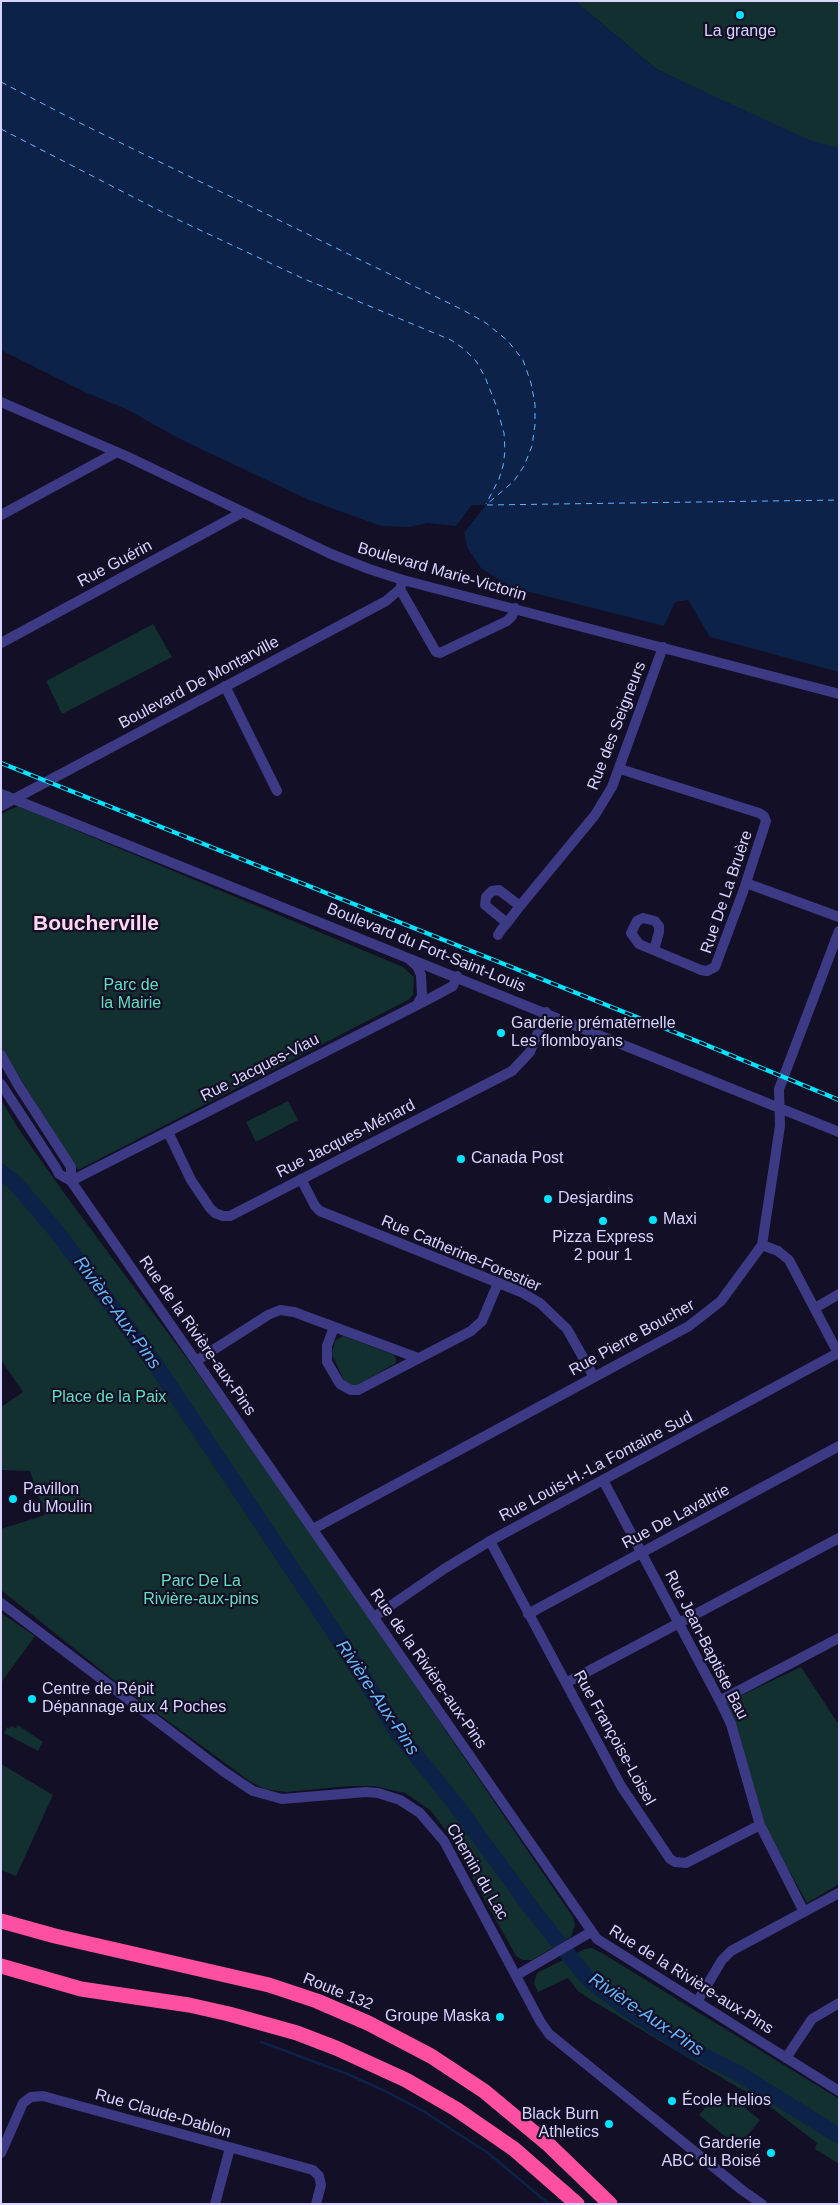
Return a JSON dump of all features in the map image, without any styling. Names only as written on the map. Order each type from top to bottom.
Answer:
[{"type":"highway","name":"Route 132","points":[[1,1921],[54,1936],[262,1983],[317,2001],[368,2023],[431,2056],[484,2091],[549,2145],[610,2204]]},
{"type":"highway","points":[[1,1966],[81,1988],[189,2005],[241,2017],[296,2033],[336,2048],[399,2077],[462,2113],[520,2154],[577,2204]]},
{"type":"street","name":"Boulevard Marie-Victorin","points":[[1,402],[117,452],[330,554],[401,584],[515,608],[839,694]]},
{"type":"street","points":[[1,515],[117,452]]},
{"type":"street","name":"Rue Guérin","points":[[1,643],[242,512]]},
{"type":"street","points":[[401,584],[436,652],[440,653],[506,621],[512,616],[515,608]]},
{"type":"street","name":"Boulevard De Montarville","points":[[1,806],[386,601],[401,584]]},
{"type":"street","name":"Rue des Seigneurs","points":[[498,935],[595,815],[612,787],[663,647]]},
{"type":"street","points":[[225,686],[277,791]]},
{"type":"street","name":"Rue De La Bruère","points":[[620,769],[759,813],[764,816],[766,821],[718,963],[711,970],[701,970],[654,950]]},
{"type":"street","name":"Boulevard du Fort-Saint-Louis","points":[[1,794],[457,976],[839,1132]]},
{"type":"street","points":[[746,883],[839,917]]},
{"type":"street","points":[[507,923],[487,908],[484,901],[486,897],[496,889],[520,906]]},
{"type":"street","name":"Rue Pierre Boucher","points":[[313,1529],[700,1319],[721,1301],[762,1245],[780,1126],[779,1089],[838,937]]},
{"type":"street","points":[[405,956],[417,966],[421,975],[422,996],[417,1005]]},
{"type":"street","name":"Rue Jacques-Viau","points":[[71,1181],[453,986],[457,976]]},
{"type":"street","name":"Rue Jacques-Ménard","points":[[168,1132],[190,1180],[210,1208],[215,1213],[230,1216],[512,1071],[530,1052],[546,1012]]},
{"type":"street","name":"Rue de la Rivière-aux-Pins","points":[[1,1055],[71,1168],[71,1181]]},
{"type":"street","name":"Rue de la Rivière-aux-Pins","points":[[1,1084],[59,1174],[71,1181],[592,1932],[603,1945],[839,2091]]},
{"type":"street","name":"Rue Catherine-Forestier","points":[[301,1179],[315,1206],[320,1211],[531,1297],[560,1320],[574,1340],[594,1377]]},
{"type":"street","points":[[762,1245],[778,1251],[789,1260],[838,1354]]},
{"type":"street","points":[[334,1327],[327,1346],[328,1362],[340,1384],[351,1390],[366,1387],[477,1326],[486,1314],[498,1283]]},
{"type":"street","points":[[815,1308],[839,1294]]},
{"type":"street","points":[[196,1360],[280,1310],[294,1312],[418,1358]]},
{"type":"street","name":"Rue Louis-H.-La Fontaine Sud","points":[[374,1617],[490,1541],[838,1354]]},
{"type":"street","name":"Rue De Lavaltrie","points":[[528,1614],[839,1446]]},
{"type":"street","name":"Rue Jean-Baptiste Bau","points":[[603,1480],[720,1700],[731,1724],[760,1825],[804,1912]]},
{"type":"street","points":[[566,1684],[839,1538]]},
{"type":"street","name":"Rue Françoise-Loisel","points":[[490,1541],[621,1786],[670,1859],[675,1862],[686,1863],[760,1825]]},
{"type":"street","name":"Chemin du Lac","points":[[1,1603],[223,1771],[253,1791],[282,1800],[366,1792],[387,1795],[411,1806],[428,1820],[444,1841],[517,1974],[540,2021],[549,2034],[742,2190],[762,2204]]},
{"type":"street","points":[[720,1700],[839,1638]]},
{"type":"street","points":[[697,2002],[727,1955],[839,1893]]},
{"type":"street","points":[[517,1974],[592,1932]]},
{"type":"street","points":[[786,2058],[812,2019],[839,2003]]},
{"type":"street","name":"Rue Claude-Dablon","points":[[1,2153],[23,2103],[31,2097],[42,2096],[313,2170],[319,2176],[321,2185],[316,2204]]},
{"type":"street","points":[[215,2204],[230,2148]]},
{"type":"green space","points":[[575,1],[839,1],[839,187],[683,82],[656,69]]},
{"type":"green space","points":[[153,624],[172,657],[62,714],[46,681]]},
{"type":"green space","name":"Parc de la Mairie","points":[[18,806],[403,967],[414,977],[413,995],[408,1000],[78,1170],[1,1048],[1,814]]},
{"type":"green space","name":"Parc De La Rivière-aux-pins","points":[[1,1100],[18,1128],[64,1193],[191,1364],[310,1532],[573,1917],[575,1925],[571,1937],[532,1960],[523,1960],[516,1956],[447,1832],[430,1810],[405,1793],[374,1786],[349,1786],[286,1792],[265,1789],[251,1782],[131,1694],[1,1590],[1,1529],[45,1515],[30,1471],[1,1470],[1,1407],[23,1392],[1,1360]]},
{"type":"green space","points":[[288,1101],[298,1120],[256,1142],[246,1122]]},
{"type":"green space","points":[[343,1336],[394,1355],[396,1363],[352,1386],[344,1381],[332,1354],[335,1341]]},
{"type":"green space","points":[[1,1613],[35,1636],[1,1683]]},
{"type":"green space","points":[[801,1667],[839,1725],[839,1884],[807,1903],[767,1831],[738,1734],[725,1703]]},
{"type":"green space","points":[[18,1725],[43,1742],[38,1751],[4,1733],[7,1727],[9,1729],[11,1726],[16,1728]]},
{"type":"green space","points":[[1,1764],[53,1795],[16,1876],[1,1870]]},
{"type":"green space","points":[[592,1948],[839,2099],[839,2164],[815,2149],[817,2143],[769,2106],[593,2001],[578,1991],[568,1978],[538,1992],[534,1983],[537,1973],[585,1949]]},
{"type":"green space","points":[[715,2096],[727,2105],[733,2098],[760,2120],[738,2147],[699,2115]]},
{"type":"water","points":[[1,1],[575,1],[656,69],[809,140],[839,148],[839,672],[710,637],[688,600],[675,602],[664,626],[510,587],[481,568],[467,547],[464,532],[485,505],[472,505],[456,526],[428,523],[409,527],[381,526],[309,500],[182,440],[126,409],[85,392],[1,350]]},
{"type":"pier","points":[[472,505],[486,505],[462,535],[462,531],[481,507],[474,508],[458,528],[455,529]]},
{"type":"waterway","name":"Rivière-Aux-Pins","points":[[1,1172],[15,1183],[57,1232],[155,1364],[344,1647],[398,1733],[456,1805],[534,1912],[589,1980],[632,2012],[688,2048],[738,2073],[839,2136]]},
{"type":"waterway","points":[[261,2042],[345,2073],[423,2111],[488,2153],[549,2204]]},
{"type":"ferry route","points":[[1,82],[80,123],[463,310],[486,323],[508,341],[523,360],[531,383],[535,404],[535,425],[532,446],[524,466],[514,481],[486,505]]},
{"type":"ferry route","points":[[1,129],[168,215],[302,278],[451,340],[464,349],[476,361],[485,377],[504,433],[505,451],[503,466],[499,479],[486,504]]},
{"type":"ferry route","points":[[487,505],[839,500]]},
{"type":"railway","points":[[1,763],[699,1042],[839,1100]]},
{"type":"place","name":"La grange","points":[[740,15]]},
{"type":"place","name":"Garderie prématernelle Les flomboyans","points":[[501,1033]]},
{"type":"place","name":"Canada Post","points":[[461,1159]]},
{"type":"place","name":"Desjardins","points":[[548,1199]]},
{"type":"place","name":"Maxi","points":[[653,1220]]},
{"type":"place","name":"Pizza Express 2 pour 1","points":[[603,1221]]},
{"type":"place","name":"Pavillon du Moulin","points":[[13,1499]]},
{"type":"place","name":"Centre de Répit Dépannage aux 4 Poches","points":[[32,1699]]},
{"type":"place","name":"Groupe Maska","points":[[500,2017]]},
{"type":"place","name":"École Helios","points":[[672,2101]]},
{"type":"place","name":"Black Burn Athletics","points":[[609,2124]]},
{"type":"place","name":"Garderie ABC du Boisé","points":[[771,2153]]},
{"type":"district","name":"Boucherville","points":[[96,924]]},
{"type":"park label","name":"Place de la Paix","points":[[109,1398]]}]
